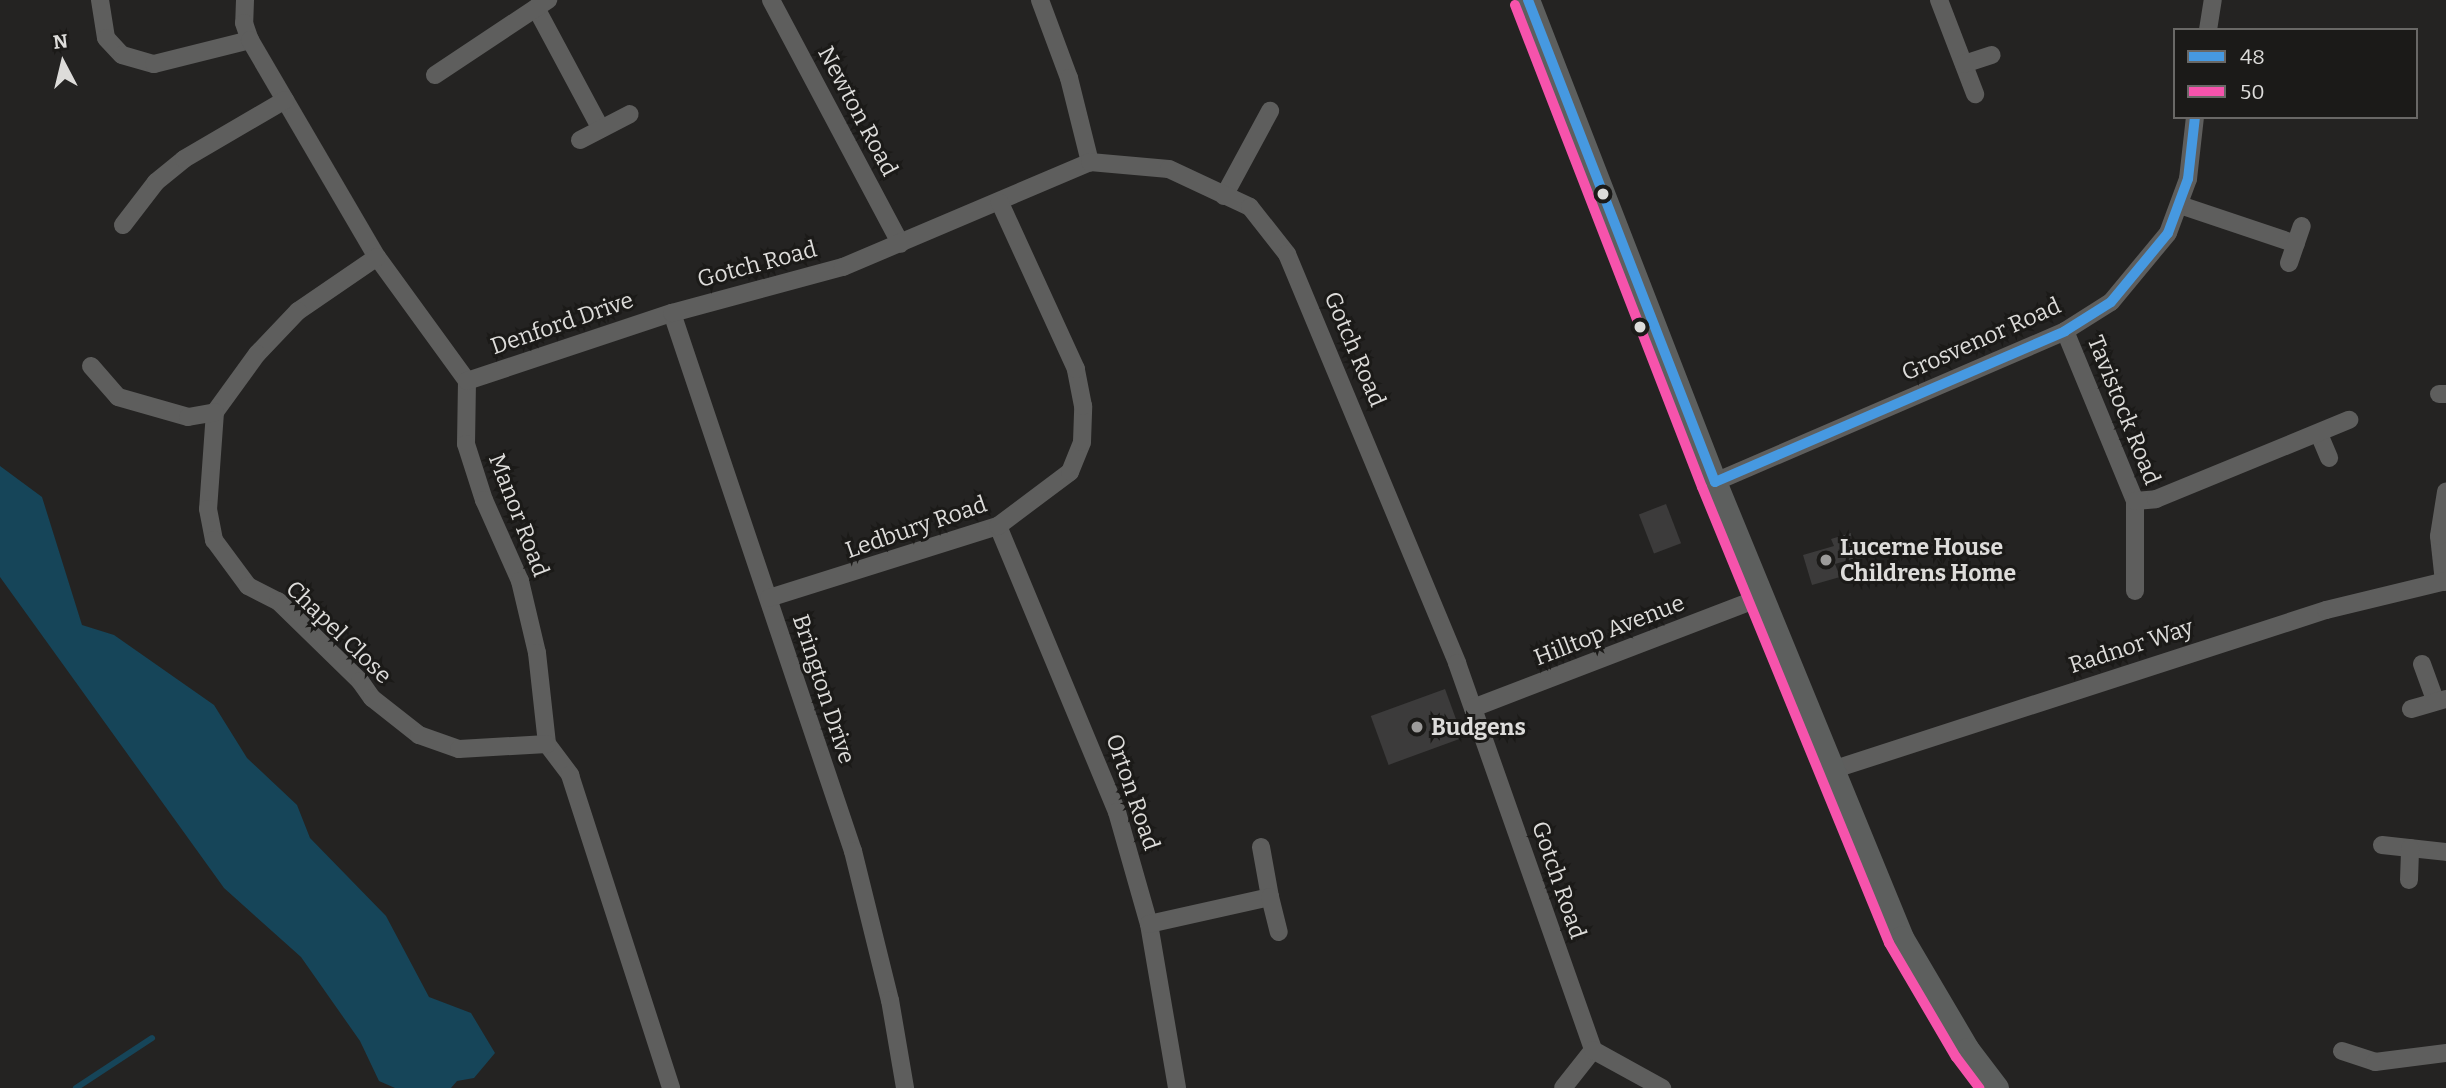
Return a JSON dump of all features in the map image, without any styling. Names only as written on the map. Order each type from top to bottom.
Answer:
[{"type":"street","points":[[100,0],[106,38],[122,55],[153,64],[250,40]]},
{"type":"street","points":[[245,0],[244,23],[250,40],[377,257],[467,381]]},
{"type":"street","name":"Newton Road","points":[[771,0],[901,244]]},
{"type":"street","points":[[1040,0],[1069,78],[1090,162]]},
{"type":"street","points":[[1528,0],[1715,482],[1835,769],[1902,938],[1968,1050],[1997,1088]]},
{"type":"street","points":[[1939,0],[1975,94]]},
{"type":"street","points":[[2208,28],[2213,0]]},
{"type":"street","points":[[435,75],[542,4],[601,129]]},
{"type":"street","points":[[1964,64],[1992,54]]},
{"type":"street","points":[[123,225],[156,182],[184,159],[285,100]]},
{"type":"street","points":[[1224,196],[1270,111]]},
{"type":"street","points":[[580,140],[629,114]]},
{"type":"street","name":"Grosvenor Road","points":[[1715,482],[2065,331],[2111,302],[2168,233],[2180,205],[2195,119]]},
{"type":"street","name":"Gotch Road","points":[[672,313],[843,267],[1000,204],[1090,162],[1169,169],[1250,207],[1287,254],[1375,458],[1473,708],[1593,1051]]},
{"type":"street","name":"Ledbury Road","points":[[769,598],[998,526],[1070,472],[1082,442],[1083,406],[1076,369],[1000,204]]},
{"type":"street","points":[[2180,205],[2296,244]]},
{"type":"street","points":[[2289,263],[2302,226]]},
{"type":"street","points":[[90,366],[118,397],[188,417],[215,412],[257,354],[298,311],[377,257]]},
{"type":"street","name":"Denford Drive","points":[[467,381],[672,313]]},
{"type":"street","name":"Brington Drive","points":[[672,313],[853,851],[890,1000],[905,1088]]},
{"type":"street","name":"Tavistock Road","points":[[2065,331],[2135,501],[2136,591]]},
{"type":"street","name":"Manor Road","points":[[467,381],[470,414],[466,444],[484,500],[520,581],[537,653],[547,744]]},
{"type":"street","name":"Chapel Close","points":[[215,412],[208,509],[214,540],[247,586],[278,601],[360,681],[372,698],[419,735],[459,749],[547,744]]},
{"type":"street","points":[[2135,501],[2156,499],[2349,420]]},
{"type":"street","points":[[2319,434],[2329,458]]},
{"type":"street","points":[[2445,582],[2439,536],[2446,492]]},
{"type":"street","name":"Orton Road","points":[[998,526],[1117,812],[1149,924],[1177,1088]]},
{"type":"street","name":"Radnor Way","points":[[1835,769],[2313,614],[2445,582]]},
{"type":"street","name":"Hilltop Avenue","points":[[1473,708],[1762,597]]},
{"type":"street","points":[[2411,709],[2440,700],[2422,664]]},
{"type":"street","points":[[547,744],[570,775],[671,1088]]},
{"type":"street","points":[[2382,845],[2446,852]]},
{"type":"street","points":[[1261,848],[1279,932]]},
{"type":"street","points":[[2409,880],[2410,848]]},
{"type":"street","points":[[1149,924],[1270,897]]},
{"type":"street","points":[[1563,1088],[1593,1051],[1662,1088]]},
{"type":"street","points":[[2342,1051],[2375,1062],[2446,1053]]},
{"type":"water","points":[[0,466],[42,497],[82,625],[114,635],[214,705],[247,758],[297,805],[310,838],[386,916],[429,997],[471,1013],[495,1053],[474,1078],[457,1081],[451,1088],[395,1088],[379,1081],[360,1041],[301,957],[224,888],[0,577]]},
{"type":"building","points":[[1666,504],[1681,543],[1654,554],[1639,514]]},
{"type":"building","name":"Lucerne House Childrens Home","points":[[1851,533],[1859,557],[1835,564],[1840,577],[1812,585],[1803,555],[1834,546],[1831,539]]},
{"type":"building","name":"Budgens","points":[[1445,689],[1463,738],[1389,765],[1371,716]]},
{"type":"waterway","points":[[76,1088],[152,1038]]},
{"type":"transit line","name":"48","points":[[1528,0],[1715,482]]},
{"type":"transit line","name":"50","points":[[1515,5],[1702,487],[1889,943],[1956,1057],[1979,1088]]},
{"type":"transit line","name":"48","points":[[1715,482],[2065,331],[2111,302],[2168,233],[2188,179],[2195,119]]},
{"type":"place","name":"Lucerne House Childrens Home","points":[[1826,560]]},
{"type":"place","name":"Budgens","points":[[1417,727]]}]
